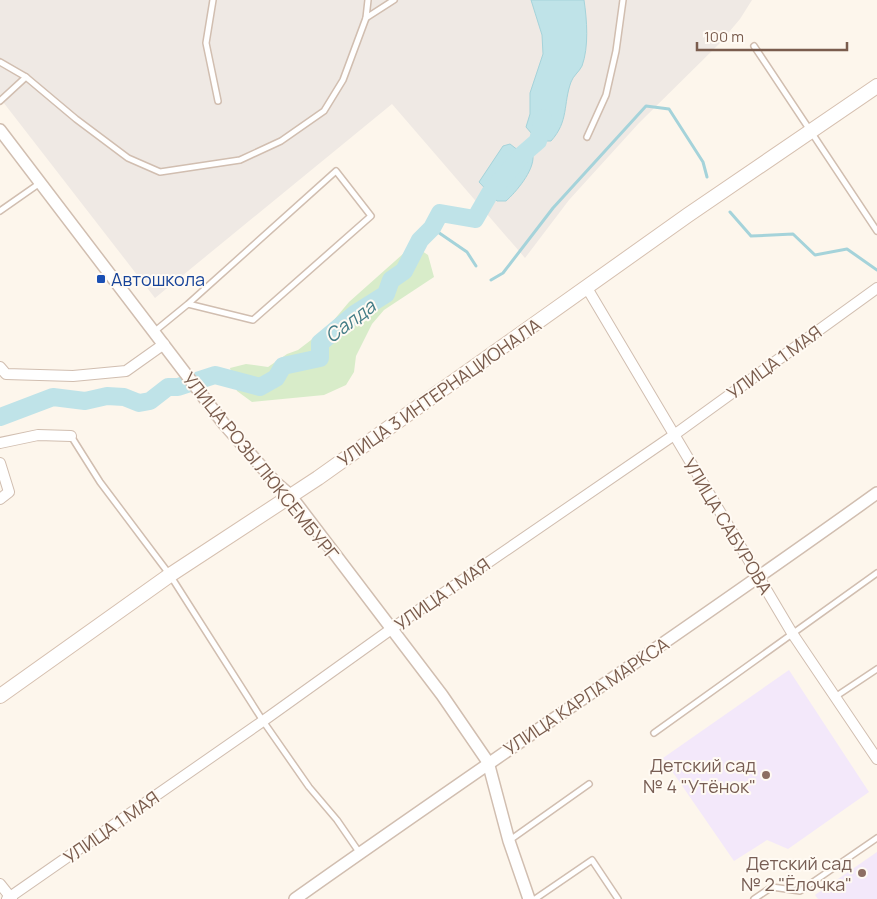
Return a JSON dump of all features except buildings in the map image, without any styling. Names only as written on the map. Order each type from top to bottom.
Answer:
[{"type":"main road","name":"УЛИЦА 3 ИНТЕРНАЦИОНАЛА","points":[[0,696],[170,575],[326,472],[877,86]]},
{"type":"street","name":"УЛИЦА РОЗЫ ЛЮКСЕМБУРГ","points":[[0,130],[224,424],[275,482],[290,495],[442,695],[488,762],[509,841],[529,899]]},
{"type":"street","name":"УЛИЦА САБУРОВА","points":[[587,288],[758,578],[792,633],[877,759]]},
{"type":"street","name":"УЛИЦА 1 МАЯ","points":[[10,898],[391,630],[674,435],[877,288]]},
{"type":"street","points":[[0,367],[6,374],[25,375],[73,376],[126,371],[164,344]]},
{"type":"street","points":[[0,443],[38,435],[72,436]]},
{"type":"street","points":[[0,463],[9,492],[0,499]]},
{"type":"street","name":"УЛИЦА КАРЛА МАРКСА","points":[[295,899],[488,762],[758,578],[877,493]]},
{"type":"street","points":[[0,884],[10,898]]},
{"type":"lane","points":[[213,0],[206,43],[218,101]]},
{"type":"lane","points":[[0,62],[26,77],[76,120],[128,158],[160,172],[240,160],[281,141],[324,111],[343,80],[366,18],[368,0]]},
{"type":"lane","points":[[366,18],[394,0]]},
{"type":"lane","points":[[587,137],[606,95],[616,51],[623,0]]},
{"type":"lane","points":[[754,46],[877,231]]},
{"type":"lane","points":[[0,101],[26,77]]},
{"type":"lane","points":[[154,331],[188,304],[336,171],[371,216],[253,320],[188,304]]},
{"type":"lane","points":[[0,211],[40,183]]},
{"type":"lane","points":[[72,436],[100,482],[170,575],[263,721],[309,787],[338,820],[360,853]]},
{"type":"lane","points":[[654,733],[877,573]]},
{"type":"lane","points":[[835,697],[877,669]]},
{"type":"lane","points":[[509,841],[589,784]]},
{"type":"lane","points":[[754,899],[772,887],[800,891],[877,838]]},
{"type":"lane","points":[[535,899],[592,860],[618,899]]},
{"type":"shaded area","points":[[0,0],[752,0],[740,19],[719,44],[639,123],[569,200],[525,258],[392,104],[155,298],[0,98]]},
{"type":"shaded area","name":"Детский сад № 4 \"Утёнок\"","points":[[789,670],[869,792],[788,849],[767,840],[734,861],[663,758]]},
{"type":"shaded area","name":"Детский сад № 2 \"Ёлочка\"","points":[[877,852],[877,899],[818,899],[815,895]]},
{"type":"green space","points":[[413,245],[428,255],[434,277],[384,310],[372,324],[356,356],[354,372],[346,385],[324,395],[252,402],[237,391],[230,368],[246,364],[268,367],[287,354],[298,350],[328,327],[349,302]]},
{"type":"water","points":[[531,0],[584,0],[587,33],[584,59],[582,66],[571,82],[561,126],[551,141],[538,141],[526,127],[530,114],[530,93],[543,54],[542,35]]},
{"type":"water","points":[[510,144],[523,154],[533,156],[533,162],[524,181],[515,192],[506,201],[497,201],[479,182],[503,146]]},
{"type":"waterway","points":[[491,280],[503,273],[553,208],[646,106],[669,109],[703,162],[707,177]]},
{"type":"waterway","name":"Салда","points":[[0,417],[53,397],[85,401],[107,396],[124,397],[139,403],[150,401],[168,387],[178,387],[215,375],[260,387],[276,378],[283,366],[320,358],[320,343],[356,313],[386,294],[391,280],[404,271],[420,240],[432,228],[440,213],[475,219],[490,193],[523,154],[538,141],[543,118]]},
{"type":"waterway","points":[[730,212],[751,236],[793,234],[815,255],[847,249],[877,270]]},
{"type":"waterway","points":[[432,228],[467,252],[476,266]]},
{"type":"place","name":"Автошкола","points":[[101,279]]},
{"type":"place","name":"Детский сад № 4 \"Утёнок\"","points":[[766,775]]},
{"type":"place","name":"Детский сад № 2 \"Ёлочка\"","points":[[862,873]]}]
